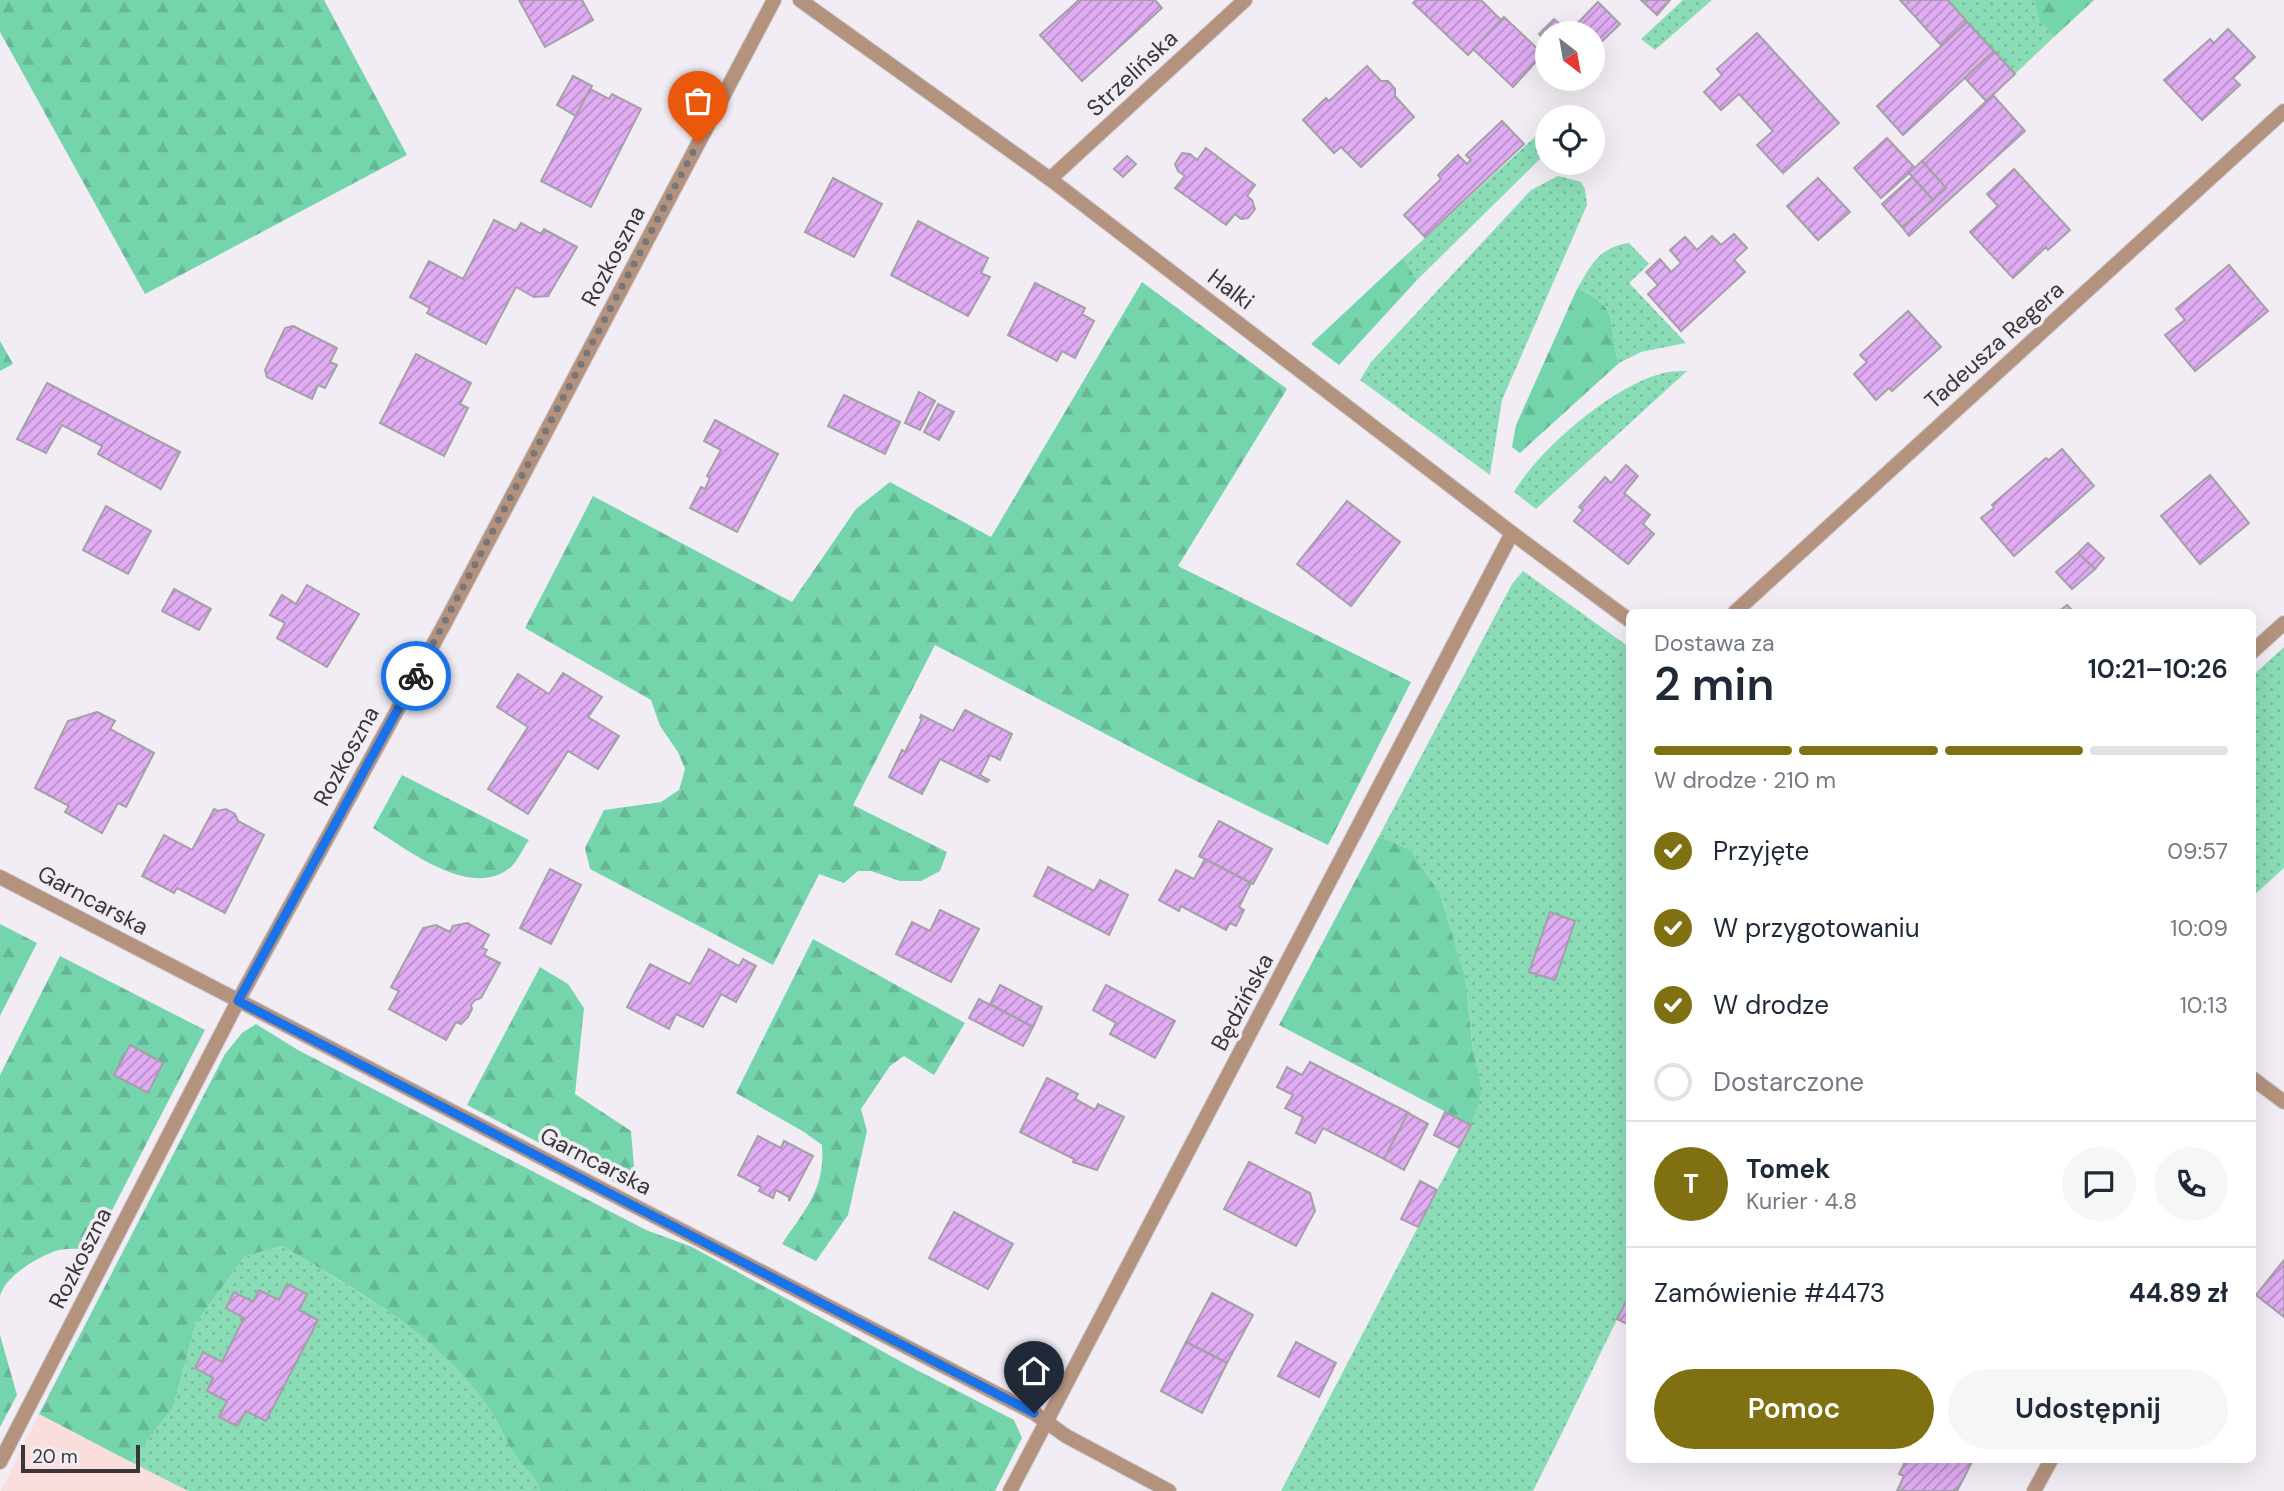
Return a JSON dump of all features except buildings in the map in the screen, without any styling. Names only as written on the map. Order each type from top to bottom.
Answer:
[{"type":"street","name":"Rozkoszna","points":[[0,1462],[238,1001],[453,609],[774,0]]},
{"type":"street","name":"Halki","points":[[800,0],[1050,179],[1626,618]]},
{"type":"street","name":"Strzelińska","points":[[1050,179],[1245,0]]},
{"type":"street","name":"Tadeusza Regera","points":[[1738,609],[2284,111]]},
{"type":"street","name":"Będzińska","points":[[1010,1491],[1512,533]]},
{"type":"street","points":[[2256,648],[2284,622]]},
{"type":"street","name":"Garncarska","points":[[0,877],[1034,1413],[1066,1436],[1169,1491]]},
{"type":"street","points":[[2256,1082],[2284,1102]]},
{"type":"street","points":[[2034,1491],[2049,1463]]},
{"type":"shaded area","points":[[39,1414],[188,1491],[1,1491]]},
{"type":"green space","points":[[0,0],[324,0],[407,155],[145,294],[0,32]]},
{"type":"green space","points":[[1683,0],[1712,0],[1655,50],[1641,39]]},
{"type":"green space","points":[[1948,0],[2034,0],[2039,20],[2054,37],[2015,74]]},
{"type":"green space","points":[[2034,0],[2094,0],[2054,37],[2039,20]]},
{"type":"green space","points":[[1535,137],[1535,164],[1417,280],[1403,258]]},
{"type":"green space","points":[[1558,176],[1581,182],[1585,189],[1587,205],[1502,400],[1490,475],[1360,380],[1371,362],[1531,190]]},
{"type":"green space","points":[[1629,243],[1649,264],[1629,283],[1686,343],[1641,352],[1619,363],[1608,310],[1592,296],[1577,289],[1597,258],[1610,248]]},
{"type":"green space","points":[[1403,258],[1417,280],[1339,365],[1311,344]]},
{"type":"green space","points":[[1142,282],[1287,389],[1178,566],[1411,682],[1328,845],[1186,776],[935,645],[853,805],[947,852],[940,871],[921,881],[900,881],[871,871],[858,871],[844,883],[819,874],[773,965],[590,869],[585,848],[604,810],[661,802],[679,790],[685,769],[678,752],[660,726],[651,700],[525,628],[593,496],[792,602],[856,509],[890,482],[991,537]]},
{"type":"green space","points":[[1577,289],[1592,296],[1608,310],[1619,363],[1520,453],[1512,447],[1516,425]]},
{"type":"green space","points":[[0,341],[13,364],[0,371]]},
{"type":"green space","points":[[1687,371],[1536,509],[1514,492],[1541,457],[1599,406],[1641,381],[1663,373]]},
{"type":"green space","points":[[1523,571],[1626,645],[1626,1302],[1533,1491],[1281,1491],[1471,1125],[1479,1074],[1473,1051],[1465,976],[1440,894],[1411,850],[1379,836],[1512,584]]},
{"type":"green space","points":[[2284,647],[2284,868],[2256,893],[2256,672]]},
{"type":"green space","points":[[402,775],[529,840],[514,864],[495,876],[478,878],[459,875],[421,859],[373,828]]},
{"type":"green space","points":[[1379,836],[1411,850],[1440,894],[1465,976],[1473,1051],[1479,1074],[1481,1094],[1471,1125],[1279,1025]]},
{"type":"green space","points":[[0,924],[37,943],[0,1016]]},
{"type":"green space","points":[[813,939],[965,1023],[934,1075],[904,1056],[890,1066],[861,1109],[867,1131],[848,1215],[816,1261],[782,1244],[806,1209],[817,1187],[822,1145],[736,1093]]},
{"type":"green space","points":[[60,956],[205,1030],[92,1249],[63,1249],[42,1256],[16,1274],[3,1288],[0,1296],[0,1075]]},
{"type":"green space","points":[[540,967],[568,984],[584,1008],[575,1094],[631,1131],[634,1167],[620,1185],[467,1105]]},
{"type":"green space","points":[[256,1024],[298,1050],[646,1230],[692,1247],[1014,1420],[1022,1438],[995,1491],[540,1491],[535,1480],[516,1457],[490,1410],[470,1383],[447,1359],[396,1317],[282,1246],[244,1257],[196,1323],[173,1408],[131,1462],[39,1414],[225,1054],[242,1033]]},
{"type":"green space","points":[[282,1246],[396,1317],[447,1359],[470,1383],[490,1410],[516,1457],[535,1480],[540,1491],[188,1491],[131,1462],[173,1408],[196,1323],[244,1257]]},
{"type":"green space","points":[[0,1335],[17,1395],[0,1427]]},
{"type":"way so far","points":[[416,676],[698,143]]},
{"type":"route","points":[[416,676],[238,1001],[1034,1413]]}]
